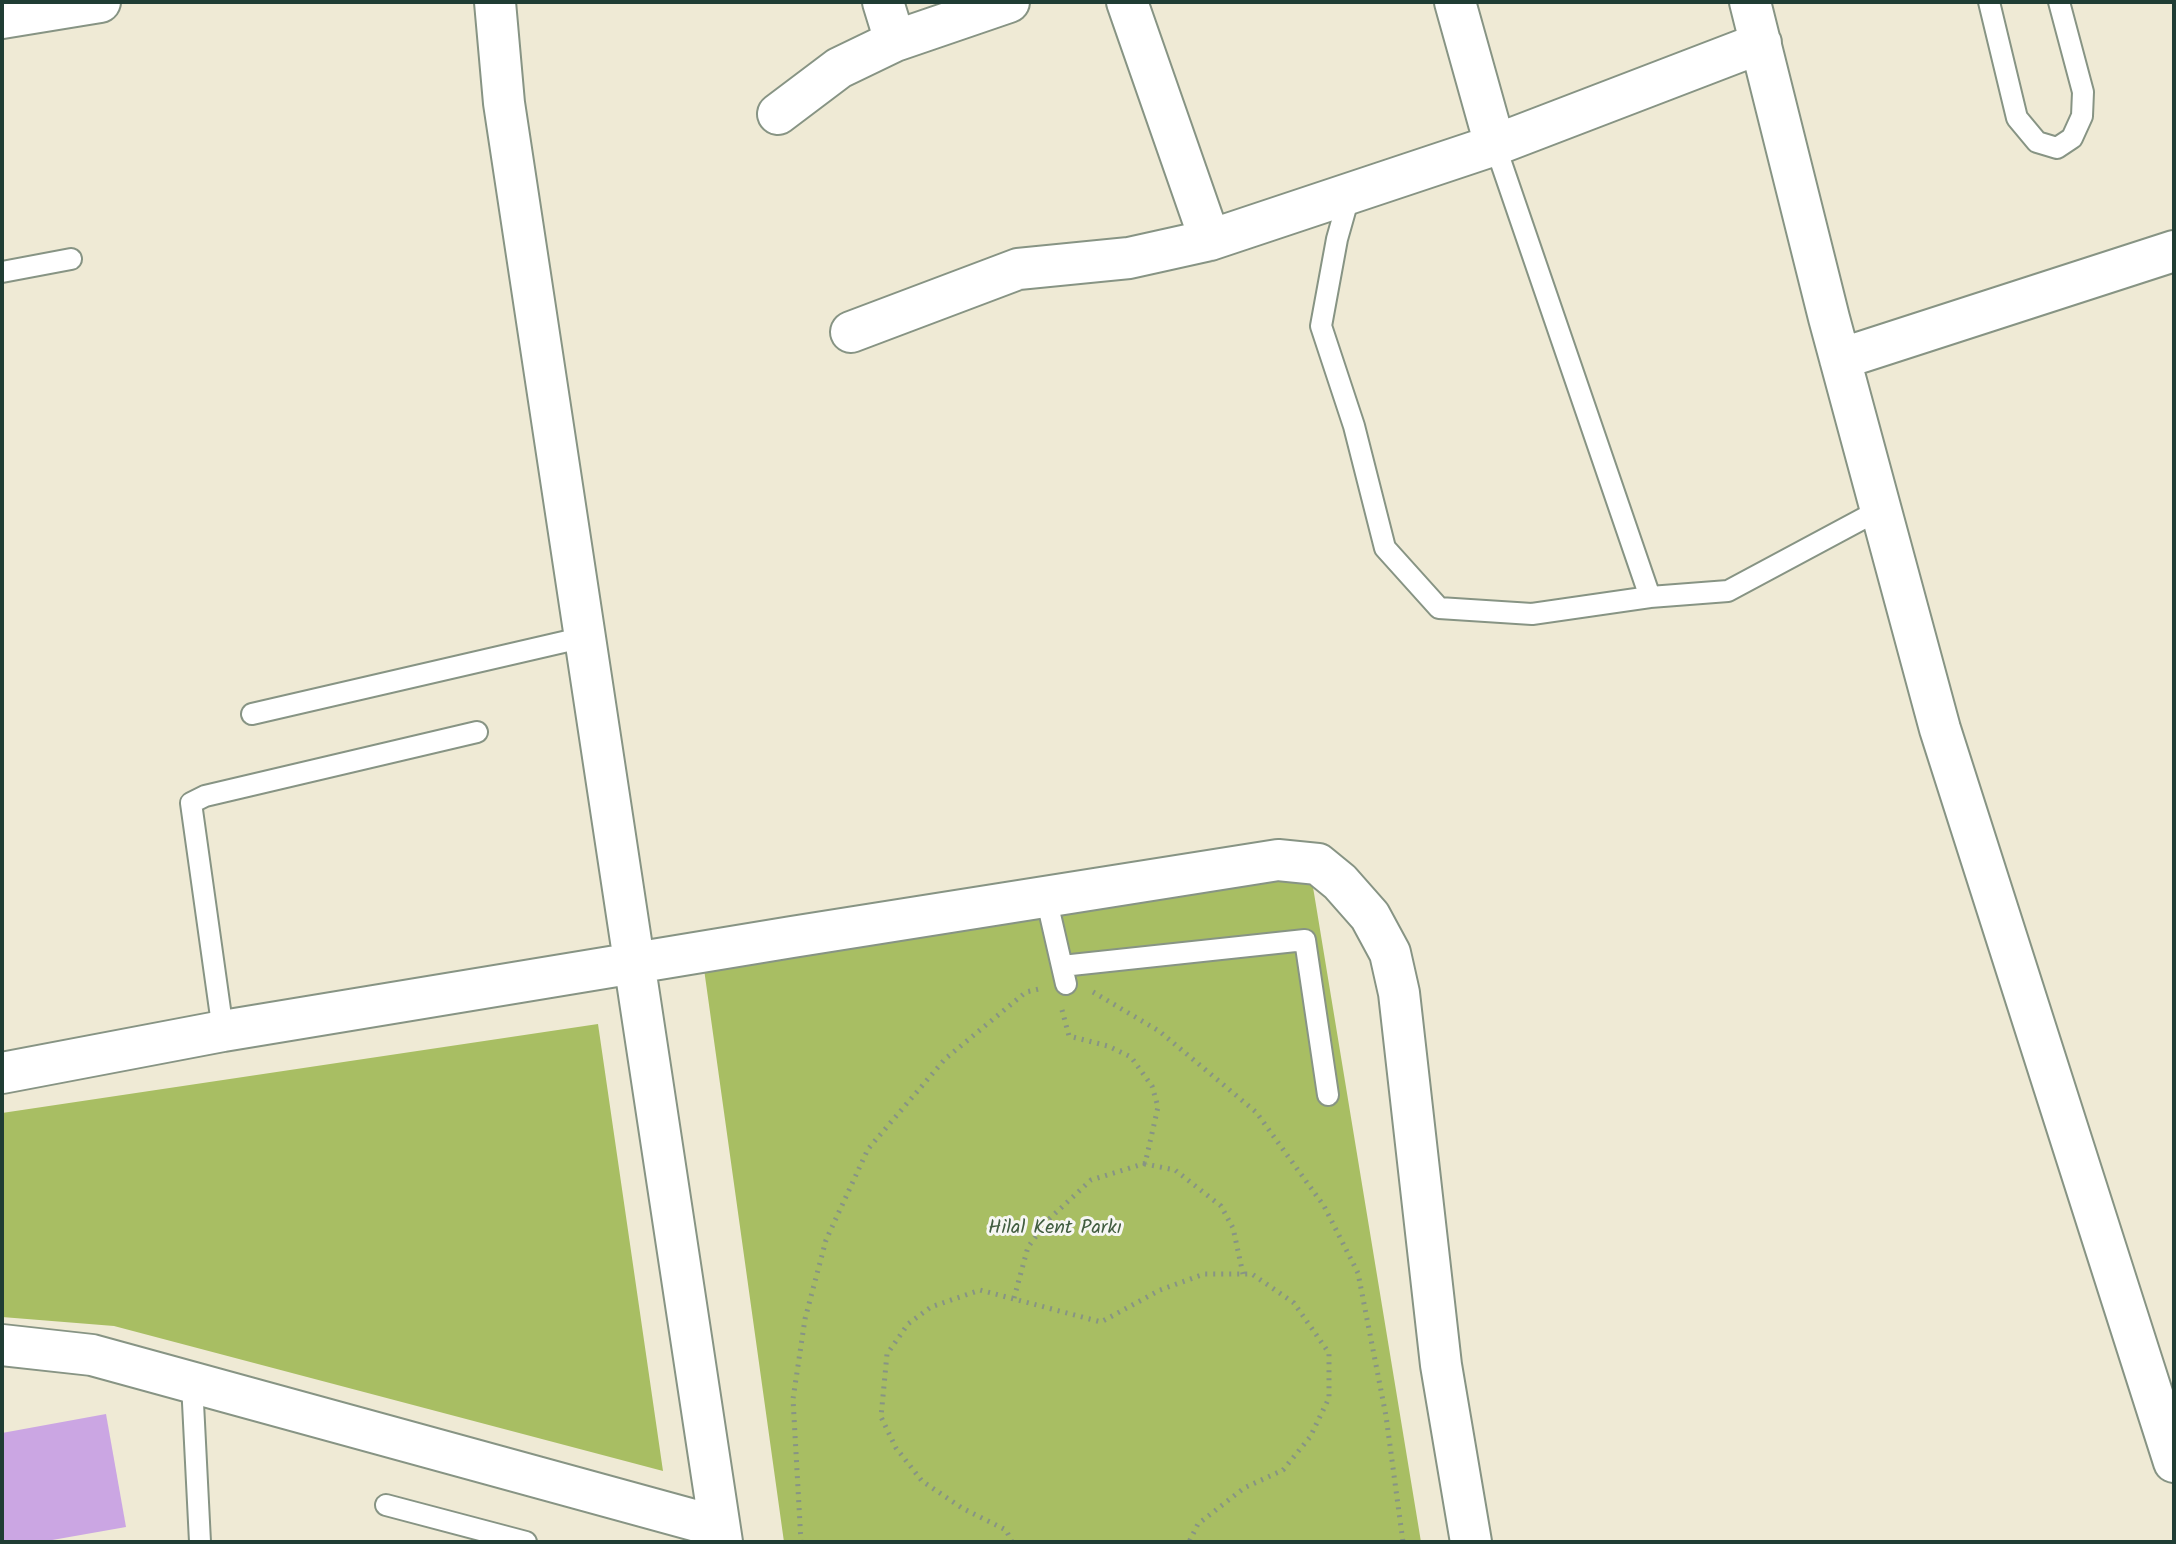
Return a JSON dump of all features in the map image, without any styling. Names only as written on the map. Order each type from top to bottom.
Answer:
[{"type":"street","points":[[2,18],[100,2]]},
{"type":"street","points":[[2,1345],[92,1355],[721,1534],[504,103],[495,2]]},
{"type":"street","points":[[883,2],[895,41]]},
{"type":"street","points":[[778,114],[839,68],[895,41],[1009,2]]},
{"type":"street","points":[[1127,2],[1210,240]]},
{"type":"street","points":[[1455,2],[1495,145]]},
{"type":"street","points":[[1750,2],[1840,359],[1940,729],[2174,1462]]},
{"type":"street","points":[[851,332],[1018,269],[1129,258],[1210,240],[1495,145],[1761,43]]},
{"type":"street","points":[[1840,359],[2174,251]]},
{"type":"street","points":[[2,1073],[223,1031],[1278,860],[1318,864],[1340,882],[1370,916],[1390,953],[1399,993],[1441,1365],[1471,1542]]},
{"type":"lane","points":[[1989,2],[2017,118],[2037,142],[2057,148],[2072,138],[2082,116],[2083,92],[2059,2]]},
{"type":"lane","points":[[1495,145],[1650,597]]},
{"type":"lane","points":[[1350,193],[1337,239],[1321,326],[1354,426],[1385,548],[1439,608],[1532,614],[1650,597],[1728,591],[1881,509]]},
{"type":"lane","points":[[2,272],[71,259]]},
{"type":"lane","points":[[252,714],[585,637]]},
{"type":"lane","points":[[223,1031],[191,803],[205,796],[477,732]]},
{"type":"lane","points":[[1046,897],[1061,978],[1305,940],[1328,1095]]},
{"type":"lane","points":[[192,1383],[200,1542]]},
{"type":"lane","points":[[386,1505],[470,1535],[526,1542]]},
{"type":"path","points":[[1061,978],[1069,1036],[1108,1046],[1131,1057],[1152,1086],[1158,1107],[1146,1163]]},
{"type":"path","points":[[801,1542],[793,1399],[805,1319],[826,1240],[868,1149],[945,1059],[1026,992],[1061,978],[1076,982],[1159,1031],[1256,1112],[1324,1206],[1358,1273],[1386,1416],[1403,1542]]},
{"type":"path","points":[[1014,1298],[1028,1247],[1048,1220],[1091,1180],[1146,1163],[1175,1170],[1221,1206],[1233,1228],[1243,1274]]},
{"type":"path","points":[[1012,1542],[1006,1530],[962,1508],[922,1481],[896,1448],[881,1417],[880,1394],[887,1354],[908,1324],[931,1307],[980,1290],[1101,1322],[1160,1290],[1204,1274],[1252,1274],[1294,1303],[1329,1353],[1329,1398],[1310,1437],[1283,1470],[1233,1497],[1198,1524],[1189,1542]]},
{"type":"green space","name":"Hilal Kent Parkı","points":[[1311,875],[1421,1542],[784,1542],[704,969]]},
{"type":"green space","points":[[598,1024],[663,1471],[114,1326],[2,1317],[2,1113]]},
{"type":"building","points":[[106,1414],[126,1527],[41,1542],[2,1542],[2,1433]]}]
